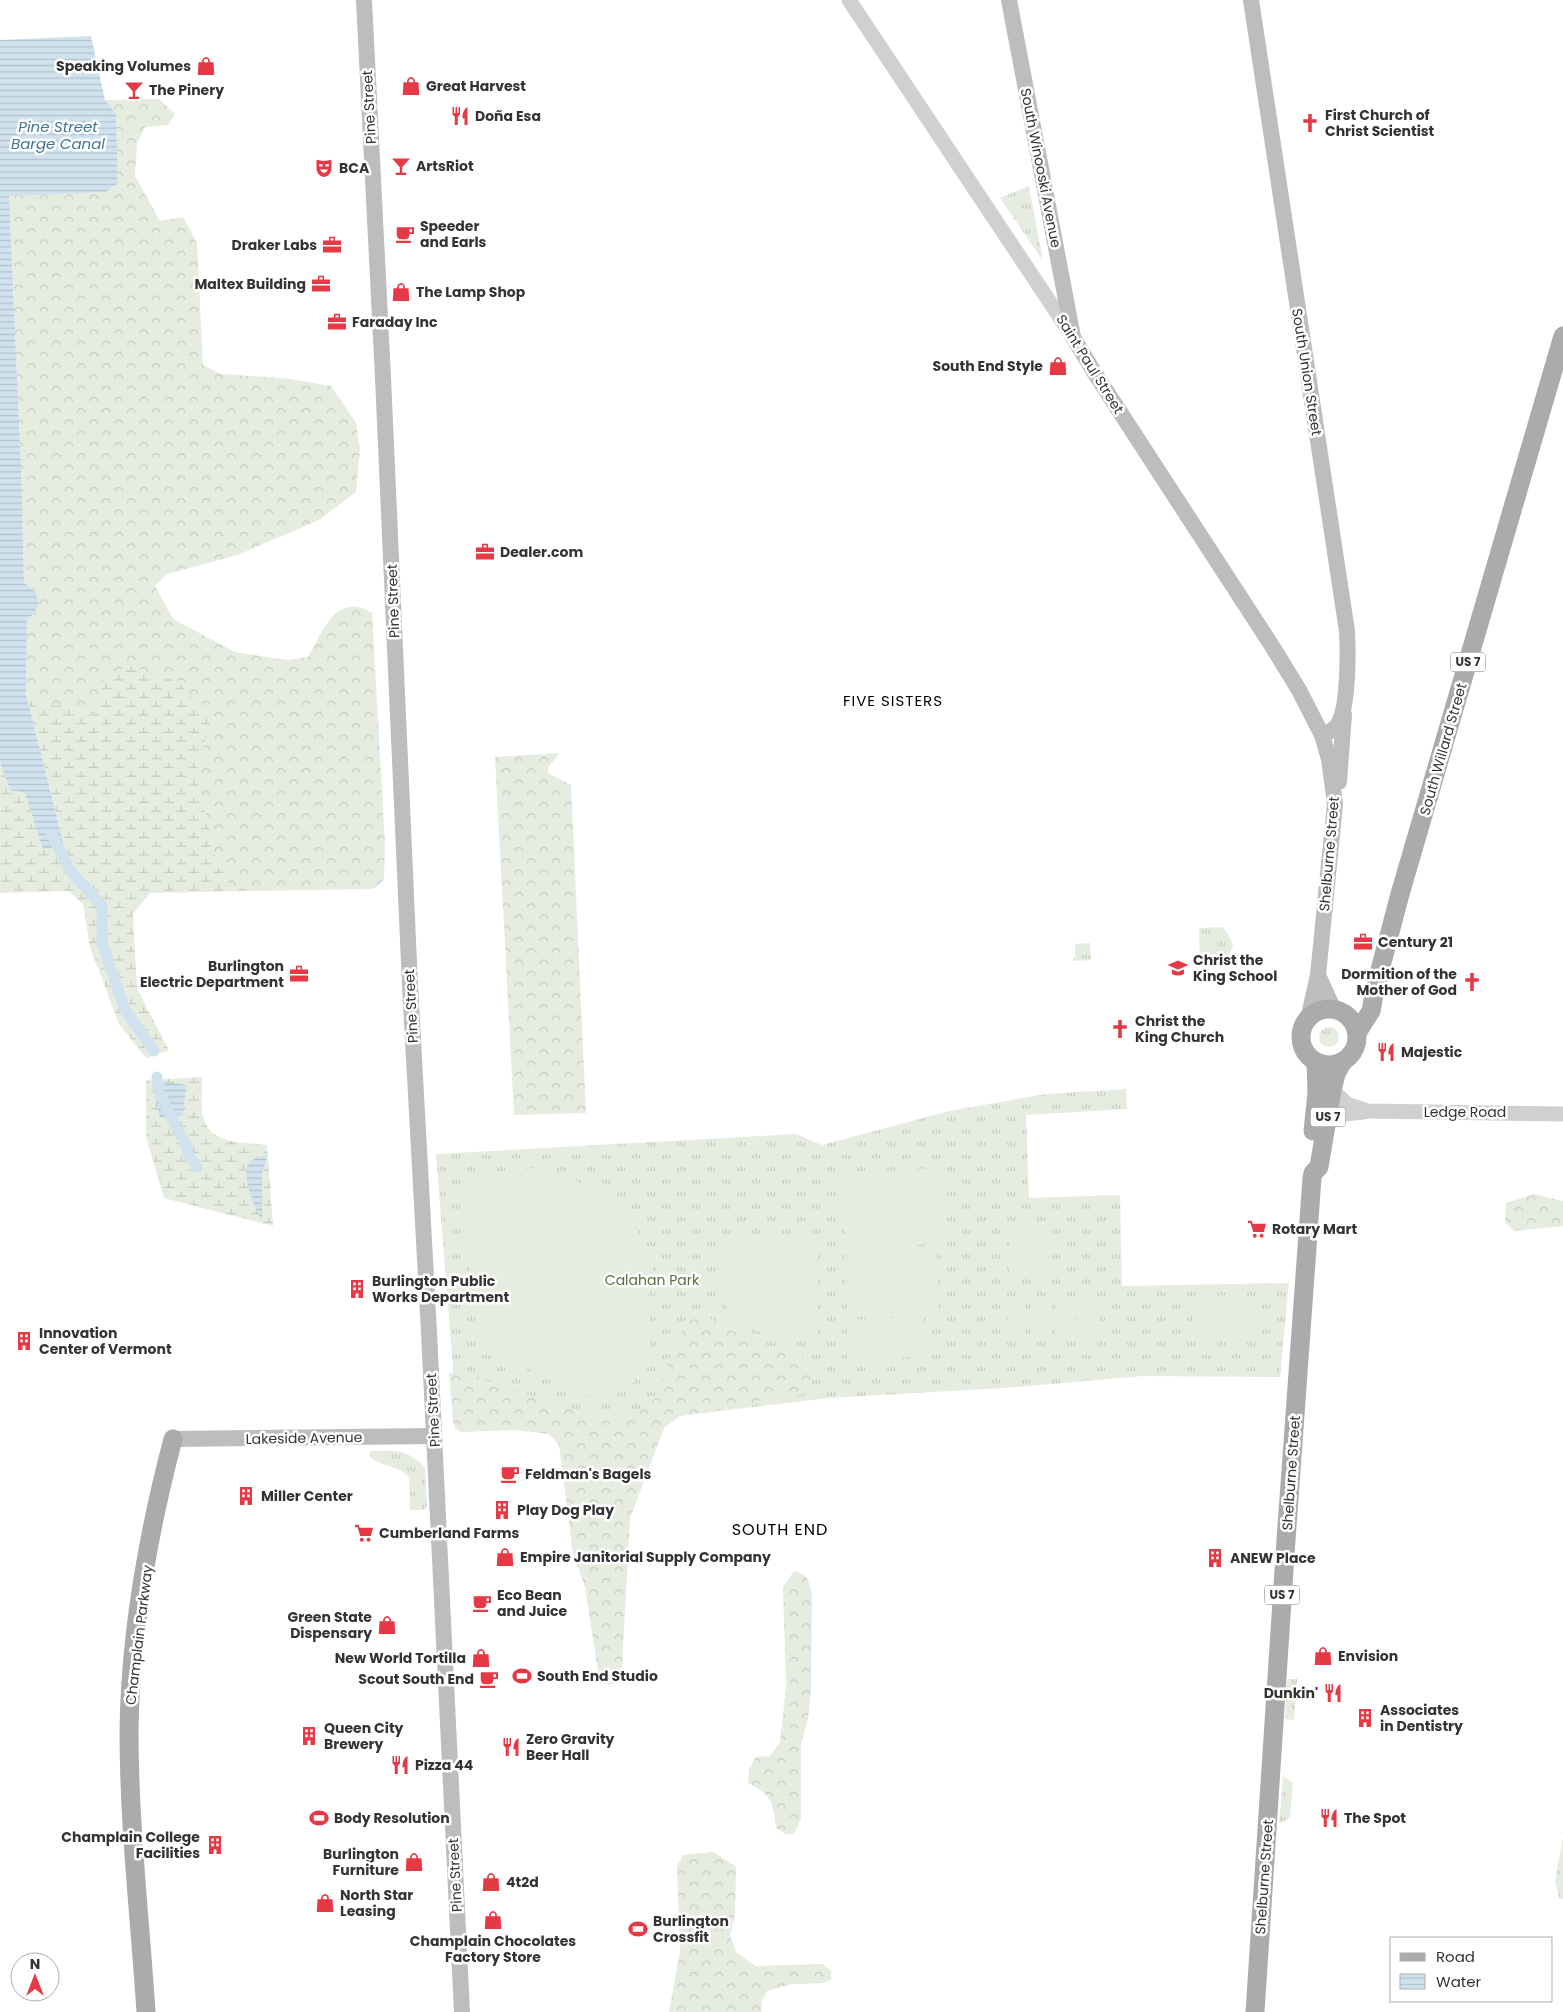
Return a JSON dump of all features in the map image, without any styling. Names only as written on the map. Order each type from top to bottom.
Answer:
[{"type":"main road","name":"Pine Street","points":[[364,0],[383,378],[409,976],[462,2012]]},
{"type":"main road","name":"South Winooski Avenue","points":[[1009,0],[1073,337]]},
{"type":"main road","name":"South Union Street","points":[[1251,0],[1346,613],[1348,646],[1344,708],[1336,726],[1322,735]]},
{"type":"main road","name":"South Willard Street","points":[[1357,1033],[1371,1011],[1400,894],[1563,336]]},
{"type":"main road","name":"Saint Paul Street","points":[[1073,337],[1276,653],[1315,718],[1322,735]]},
{"type":"main road","points":[[1335,804],[1340,776],[1344,708]]},
{"type":"main road","name":"Shelburne Street","points":[[1255,2012],[1286,1540],[1313,1173],[1319,1167],[1322,1113],[1316,1063],[1306,1054],[1301,1044],[1302,1028],[1309,1015],[1318,975],[1335,804],[1330,759],[1322,735]]},
{"type":"main road","points":[[1318,975],[1338,1010],[1353,1022],[1357,1033]]},
{"type":"main road","points":[[1309,1015],[1321,1009],[1338,1010],[1361,1003],[1375,990]]},
{"type":"main road","name":"Shelburne Street","points":[[1322,1113],[1332,1090],[1336,1074],[1343,1061],[1353,1052],[1356,1046],[1357,1033]]},
{"type":"main road","points":[[1316,1063],[1330,1065],[1343,1061]]},
{"type":"main road","name":"Lakeside Avenue","points":[[173,1439],[434,1436]]},
{"type":"main road","name":"Champlain Parkway","points":[[146,2012],[130,1778],[131,1682],[141,1600],[156,1512],[173,1439]]},
{"type":"street","name":"Saint Paul Street","points":[[849,0],[1073,337]]},
{"type":"street","name":"Ledge Road","points":[[1332,1090],[1347,1104],[1368,1111]]},
{"type":"street","name":"Ledge Road","points":[[1322,1113],[1354,1114],[1368,1111],[1563,1114]]},
{"type":"green space","points":[[159,99],[175,114],[168,125],[145,127],[137,143],[135,176],[160,221],[183,217],[197,243],[203,365],[221,374],[291,379],[331,386],[356,423],[360,449],[356,492],[319,520],[238,555],[167,574],[155,586],[173,619],[235,652],[287,660],[308,657],[325,626],[339,611],[348,607],[359,608],[372,613],[385,845],[384,880],[373,889],[249,891],[227,884],[217,863],[196,773],[211,722],[105,676],[93,715],[70,707],[47,705],[26,694],[27,620],[34,613],[35,592],[24,582],[21,465],[9,195],[106,192],[118,183],[116,114],[105,100]]},
{"type":"green space","points":[[1029,186],[1043,261],[1000,198]]},
{"type":"green space","points":[[129,666],[179,682],[211,722],[196,773],[217,863],[226,882],[249,891],[150,893],[133,914],[137,989],[169,1050],[146,1058],[119,1024],[90,947],[83,904],[69,891],[0,893],[0,762],[10,790],[25,793],[43,850],[64,844],[26,694],[47,705],[70,707],[93,715],[105,676]]},
{"type":"green space","points":[[560,753],[548,767],[548,773],[571,785],[586,1113],[514,1115],[495,757]]},
{"type":"green space","points":[[1222,927],[1227,932],[1233,945],[1227,961],[1200,963],[1199,928]]},
{"type":"green space","points":[[1090,943],[1091,960],[1073,961],[1075,957],[1075,944]]},
{"type":"green space","points":[[1325,1027],[1333,1027],[1339,1033],[1339,1041],[1333,1047],[1325,1047],[1319,1041],[1319,1033]]},
{"type":"green space","points":[[202,1077],[202,1113],[205,1123],[211,1131],[227,1140],[267,1145],[273,1226],[164,1198],[146,1137],[146,1080]]},
{"type":"green space","name":"Calahan Park","points":[[1126,1089],[1127,1109],[1026,1115],[1029,1198],[1120,1195],[1122,1286],[1289,1283],[1280,1377],[1143,1376],[1004,1388],[828,1398],[652,1419],[457,1418],[436,1154],[796,1134],[822,1145],[949,1111],[1046,1094]]},
{"type":"green space","points":[[539,1167],[561,1173],[619,1203],[656,1260],[648,1285],[651,1348],[632,1385],[614,1394],[585,1396],[487,1349],[473,1312],[463,1190],[468,1181]]},
{"type":"green space","points":[[942,1168],[946,1243],[845,1249],[841,1173]]},
{"type":"green space","points":[[1534,1194],[1563,1201],[1563,1226],[1514,1231],[1505,1222],[1506,1203]]},
{"type":"green space","points":[[1052,1221],[1052,1272],[1010,1272],[1010,1222]]},
{"type":"green space","points":[[782,1234],[807,1234],[818,1244],[817,1342],[772,1335],[748,1328],[738,1323],[732,1317],[725,1302],[720,1286],[715,1253],[719,1246]]},
{"type":"green space","points":[[936,1248],[939,1310],[847,1315],[845,1255]]},
{"type":"green space","points":[[1194,1295],[1258,1296],[1257,1338],[1193,1337]]},
{"type":"green space","points":[[1008,1300],[1026,1300],[1026,1339],[1008,1339]]},
{"type":"green space","points":[[1032,1300],[1050,1300],[1050,1339],[1032,1339]]},
{"type":"green space","points":[[1056,1300],[1075,1300],[1074,1339],[1056,1339]]},
{"type":"green space","points":[[1081,1300],[1099,1301],[1099,1340],[1080,1339]]},
{"type":"green space","points":[[703,1314],[748,1340],[806,1357],[814,1369],[808,1393],[759,1401],[735,1408],[680,1416],[664,1428],[630,1518],[622,1668],[613,1684],[600,1684],[585,1587],[573,1553],[559,1445],[549,1434],[515,1430],[461,1432],[455,1428],[453,1421],[449,1374],[462,1369],[484,1380],[597,1417],[634,1413],[655,1399],[664,1379],[674,1341],[689,1321]]},
{"type":"green space","points":[[923,1316],[926,1356],[849,1360],[846,1320]]},
{"type":"green space","points":[[370,1451],[400,1452],[411,1456],[425,1467],[427,1506],[424,1510],[410,1510],[409,1478],[400,1470],[380,1463],[370,1457]]},
{"type":"green space","points":[[794,1571],[802,1574],[807,1579],[812,1594],[811,1690],[808,1719],[801,1744],[801,1819],[794,1834],[786,1834],[776,1828],[770,1800],[762,1791],[748,1783],[749,1769],[756,1757],[770,1756],[780,1742],[786,1687],[783,1587]]},
{"type":"green space","points":[[1287,1679],[1297,1679],[1294,1720],[1285,1719]]},
{"type":"green space","points":[[1283,1776],[1293,1783],[1290,1818],[1279,1824]]},
{"type":"green space","points":[[1563,1837],[1563,1899],[1559,1898],[1555,1881]]},
{"type":"green space","points":[[714,1852],[736,1867],[735,1915],[730,1935],[736,1952],[755,1966],[823,1964],[831,1971],[831,1980],[822,1983],[793,1984],[767,1991],[762,2001],[761,2012],[669,2012],[680,1951],[677,1866],[683,1855]]},
{"type":"water","name":"Pine Street Barge Canal","points":[[91,36],[105,100],[116,114],[118,183],[106,192],[9,196],[21,465],[24,582],[35,592],[39,603],[34,613],[27,620],[26,694],[64,845],[43,850],[25,793],[10,790],[0,762],[0,40]]},
{"type":"water","points":[[165,1083],[186,1085],[183,1115],[160,1118],[156,1102],[156,1088],[162,1088]]},
{"type":"water","points":[[268,1154],[262,1174],[262,1221],[252,1200],[246,1174],[250,1162]]},
{"type":"waterway","name":"Pine Street Barge Canal","points":[[52,834],[69,869],[102,906],[102,943],[125,1010],[154,1051]]},
{"type":"waterway","name":"Pine Street Barge Canal","points":[[157,1077],[159,1092],[187,1147],[188,1154],[197,1167]]},
{"type":"place","name":"Speaking Volumes","points":[[206,66]]},
{"type":"place","name":"Great Harvest","points":[[411,86]]},
{"type":"place","name":"The Pinery","points":[[134,90]]},
{"type":"place","name":"Doña Esa","points":[[460,116]]},
{"type":"place","name":"First Church of Christ Scientist","points":[[1310,123]]},
{"type":"place","name":"ArtsRiot","points":[[401,166]]},
{"type":"place","name":"BCA","points":[[324,168]]},
{"type":"place","name":"Speeder and Earls","points":[[405,234]]},
{"type":"place","name":"Draker Labs","points":[[332,245]]},
{"type":"place","name":"Maltex Building","points":[[321,284]]},
{"type":"place","name":"The Lamp Shop","points":[[401,292]]},
{"type":"place","name":"Faraday Inc","points":[[337,322]]},
{"type":"place","name":"South End Style","points":[[1058,366]]},
{"type":"place","name":"Dealer.com","points":[[485,552]]},
{"type":"place","name":"Century 21","points":[[1363,942]]},
{"type":"place","name":"Christ the King School","points":[[1178,968]]},
{"type":"place","name":"Burlington Electric Department","points":[[299,974]]},
{"type":"place","name":"Dormition of the Mother of God","points":[[1472,982]]},
{"type":"place","name":"Christ the King Church","points":[[1120,1029]]},
{"type":"place","name":"Majestic","points":[[1386,1052]]},
{"type":"place","name":"Rotary Mart","points":[[1257,1229]]},
{"type":"place","name":"Burlington Public Works Department","points":[[357,1289]]},
{"type":"place","name":"Innovation Center of Vermont","points":[[24,1341]]},
{"type":"place","name":"Feldman's Bagels","points":[[510,1474]]},
{"type":"place","name":"Miller Center","points":[[246,1496]]},
{"type":"place","name":"Play Dog Play","points":[[502,1510]]},
{"type":"place","name":"Cumberland Farms","points":[[364,1533]]},
{"type":"place","name":"Empire Janitorial Supply Company","points":[[505,1557]]},
{"type":"place","name":"ANEW Place","points":[[1215,1558]]},
{"type":"place","name":"Eco Bean and Juice","points":[[482,1603]]},
{"type":"place","name":"Green State Dispensary","points":[[387,1625]]},
{"type":"place","name":"Envision","points":[[1323,1656]]},
{"type":"place","name":"New World Tortilla","points":[[481,1658]]},
{"type":"place","name":"South End Studio","points":[[522,1676]]},
{"type":"place","name":"Scout South End","points":[[489,1679]]},
{"type":"place","name":"Dunkin'","points":[[1333,1693]]},
{"type":"place","name":"Associates in Dentistry","points":[[1365,1718]]},
{"type":"place","name":"Queen City Brewery","points":[[309,1736]]},
{"type":"place","name":"Zero Gravity Beer Hall","points":[[511,1747]]},
{"type":"place","name":"Pizza 44","points":[[400,1765]]},
{"type":"place","name":"Body Resolution","points":[[319,1818]]},
{"type":"place","name":"The Spot","points":[[1329,1818]]},
{"type":"place","name":"Champlain College Facilities","points":[[215,1845]]},
{"type":"place","name":"Burlington Furniture","points":[[414,1862]]},
{"type":"place","name":"4t2d","points":[[491,1882]]},
{"type":"place","name":"North Star Leasing","points":[[325,1903]]},
{"type":"place","name":"Champlain Chocolates Factory Store","points":[[493,1920]]},
{"type":"place","name":"Burlington Crossfit","points":[[638,1929]]},
{"type":"district","name":"FIVE SISTERS","points":[[893,701]]},
{"type":"district","name":"SOUTH END","points":[[780,1529]]}]
